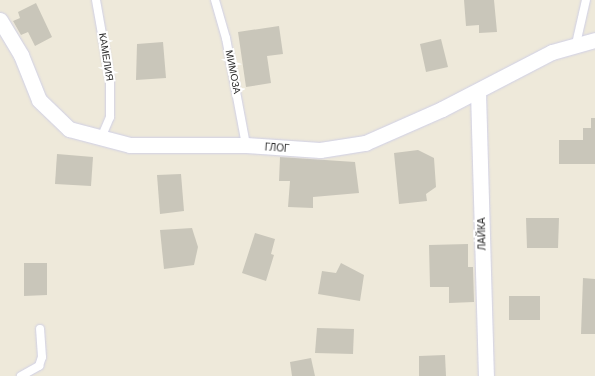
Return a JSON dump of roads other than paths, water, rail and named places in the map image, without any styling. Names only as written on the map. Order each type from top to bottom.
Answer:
[{"type":"street","name":"ГЛОГ","points":[[0,20],[20,55],[39,100],[69,129],[130,146],[246,145],[320,150],[365,143],[478,92],[552,52],[576,44],[595,40]]},
{"type":"street","name":"ЛАЙКА","points":[[478,92],[486,376]]},
{"type":"lane","name":"КАМЕЛИЯ","points":[[96,0],[110,79],[110,117],[101,138]]},
{"type":"lane","name":"МИМОЗА","points":[[215,0],[226,38],[246,145]]},
{"type":"lane","points":[[576,44],[586,0]]},
{"type":"lane","points":[[21,376],[39,366],[42,357],[40,329]]}]
